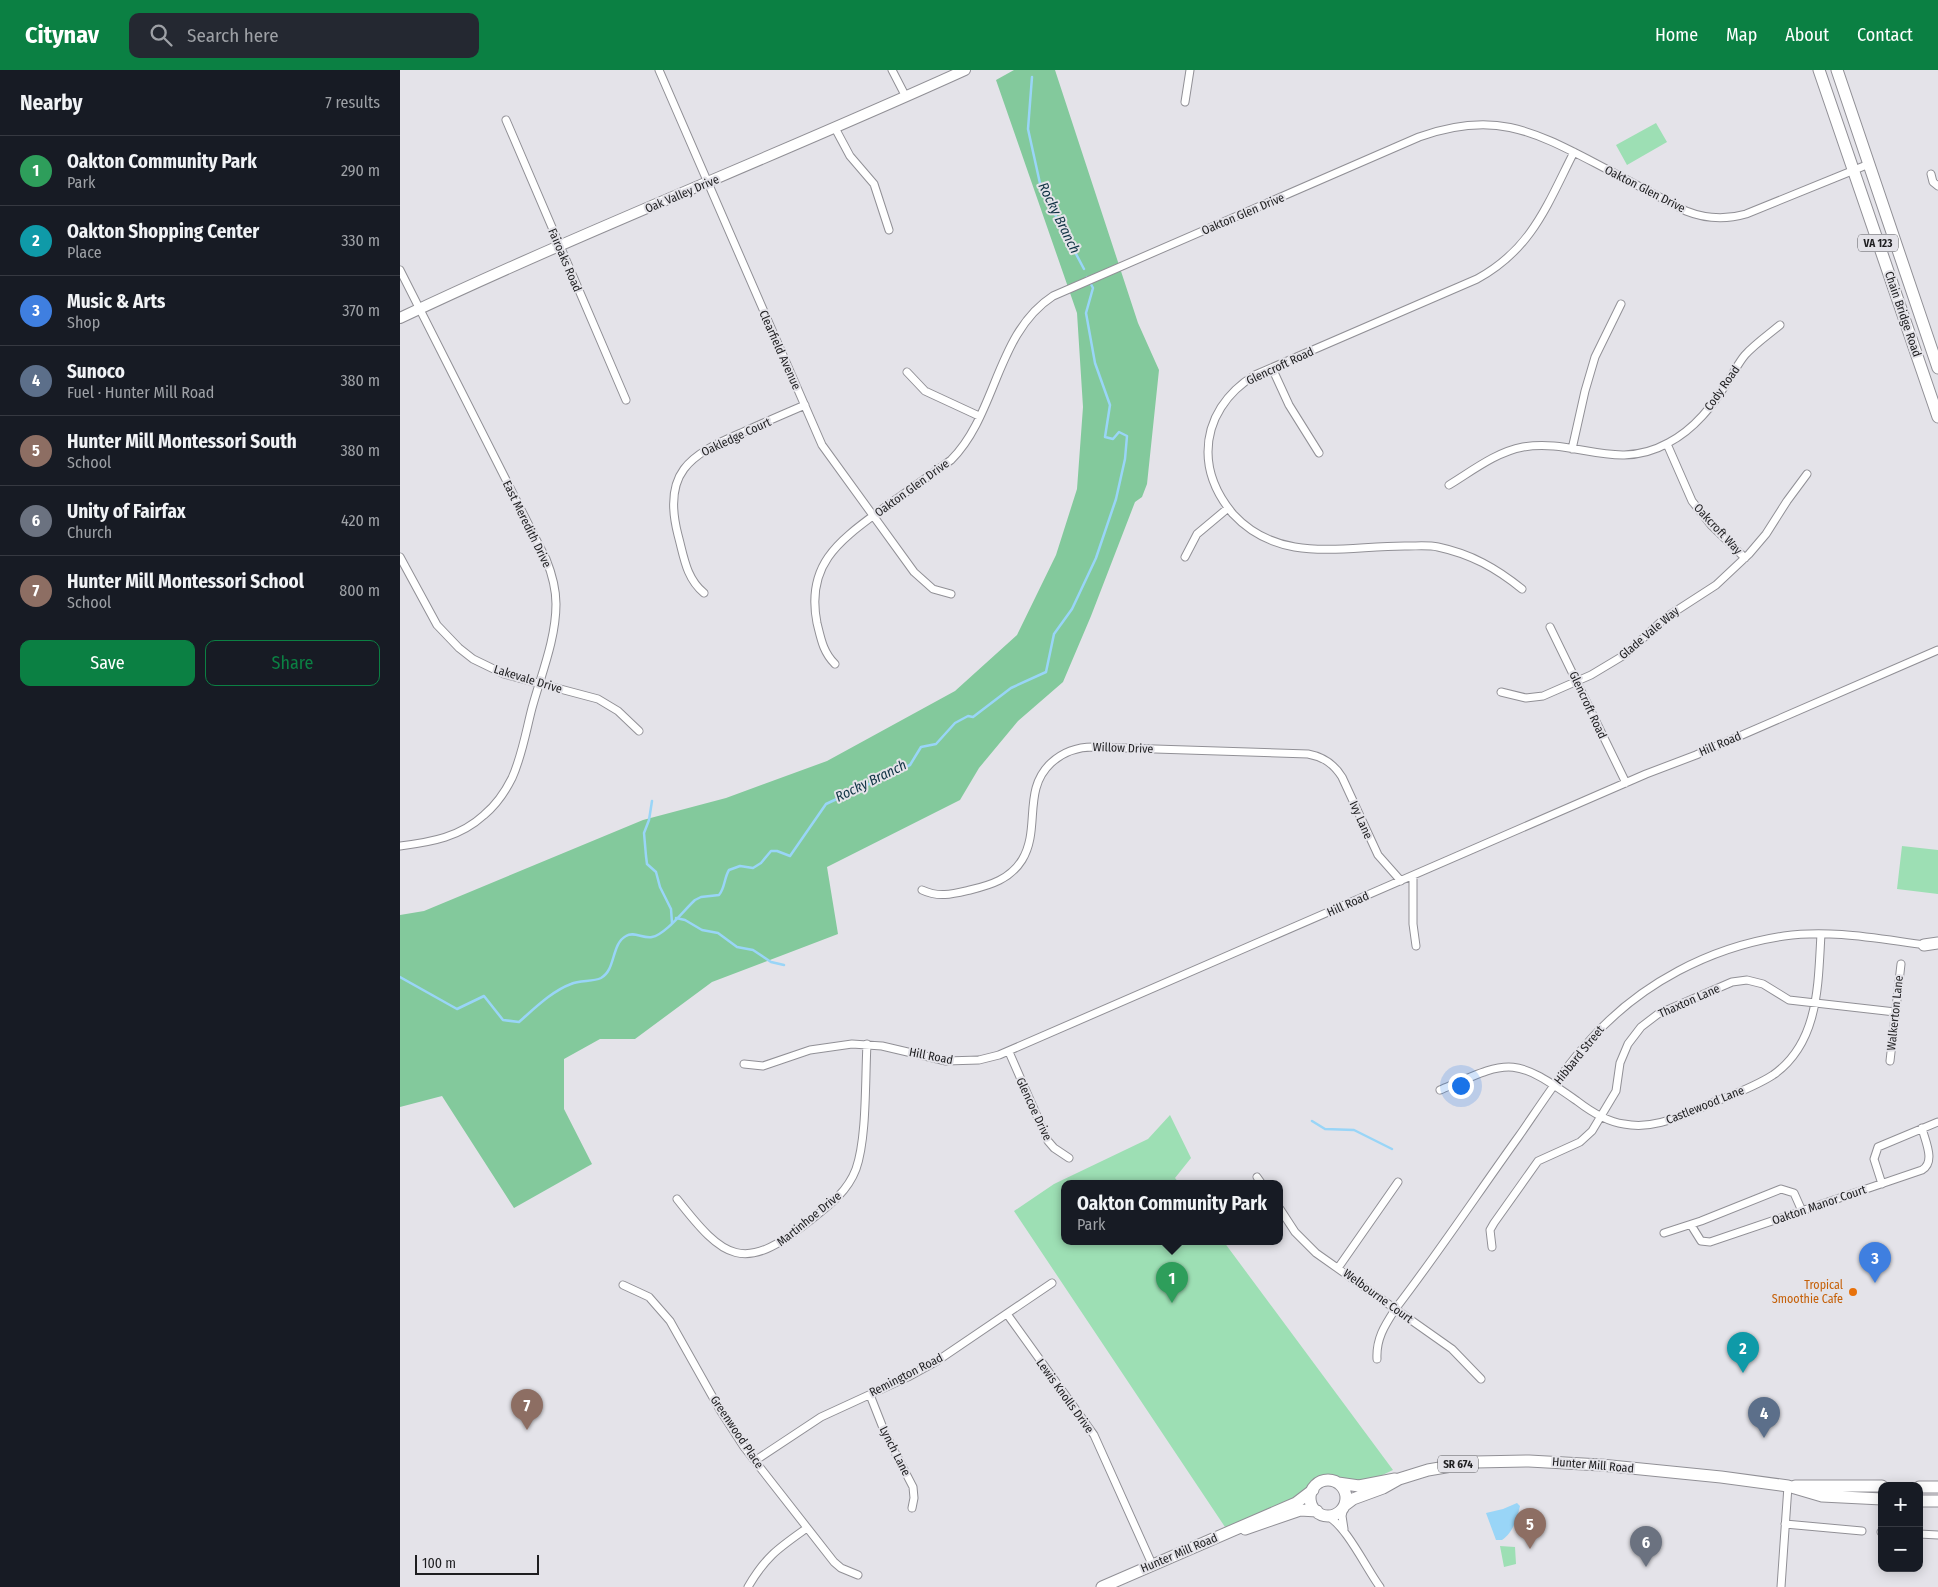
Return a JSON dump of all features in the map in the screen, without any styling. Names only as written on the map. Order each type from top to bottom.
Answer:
[{"type":"main road","name":"Chain Bridge Road","points":[[1819,70],[1938,417]]},
{"type":"main road","name":"Chain Bridge Road","points":[[1837,70],[1938,368]]},
{"type":"main road","points":[[1924,945],[1938,943]]},
{"type":"main road","name":"Hunter Mill Road","points":[[1102,1587],[1296,1503],[1322,1481],[1333,1480],[1338,1483],[1359,1486],[1399,1479],[1451,1466],[1532,1460],[1713,1476],[1788,1486],[1878,1486]]},
{"type":"main road","name":"Hunter Mill Road","points":[[1228,1532],[1255,1527],[1300,1510],[1336,1514],[1353,1498],[1381,1489],[1399,1479]]},
{"type":"main road","points":[[1338,1483],[1346,1492],[1344,1506]]},
{"type":"main road","name":"Hunter Mill Road","points":[[1788,1486],[1822,1496],[1878,1499]]},
{"type":"main road","points":[[1923,1487],[1938,1488]]},
{"type":"main road","points":[[1313,1490],[1311,1501],[1322,1513]]},
{"type":"main road","points":[[1923,1501],[1938,1501]]},
{"type":"street","name":"Clearfield Avenue","points":[[659,70],[825,450],[906,563],[932,589],[951,594]]},
{"type":"street","points":[[892,70],[906,97]]},
{"type":"street","name":"Oak Valley Drive","points":[[400,318],[966,70]]},
{"type":"street","points":[[1185,102],[1190,70]]},
{"type":"street","name":"Fairoaks Road","points":[[506,120],[626,400]]},
{"type":"street","name":"Oakton Glen Drive","points":[[835,664],[822,645],[815,611],[817,582],[827,558],[835,547],[873,516],[951,460],[966,441],[1022,326],[1033,312],[1053,296],[1439,130],[1472,124],[1504,126],[1542,136],[1686,211],[1717,218],[1746,214],[1869,164]]},
{"type":"street","points":[[835,128],[850,156],[874,184],[889,230]]},
{"type":"street","name":"Glencroft Road","points":[[1522,589],[1502,572],[1472,557],[1437,547],[1389,546],[1306,549],[1285,546],[1254,533],[1228,508],[1220,496],[1210,472],[1208,448],[1214,422],[1225,401],[1235,389],[1255,376],[1492,271],[1506,260],[1528,238],[1574,152]]},
{"type":"street","points":[[1931,174],[1933,182],[1938,186]]},
{"type":"street","name":"East Meredith Drive","points":[[400,270],[551,574],[555,595],[555,616],[517,763],[512,777],[496,803],[480,819],[460,832],[432,842],[400,846]]},
{"type":"street","points":[[1572,449],[1584,391],[1595,357],[1621,304]]},
{"type":"street","name":"Cody Road","points":[[1449,485],[1501,454],[1522,447],[1553,445],[1608,456],[1629,456],[1667,444],[1686,432],[1710,408],[1745,355],[1780,325]]},
{"type":"street","points":[[1272,368],[1289,405],[1319,453]]},
{"type":"street","points":[[907,372],[921,388],[979,416]]},
{"type":"street","name":"Oakledge Court","points":[[704,593],[691,578],[674,517],[674,493],[683,471],[698,454],[708,447],[805,405]]},
{"type":"street","name":"Oakcroft Way","points":[[1667,444],[1692,501],[1711,525],[1745,558]]},
{"type":"street","name":"Glade Vale Way","points":[[1501,692],[1517,697],[1533,698],[1551,693],[1578,681],[1626,654],[1665,618],[1716,585],[1745,558],[1759,544],[1787,501],[1808,474]]},
{"type":"street","points":[[1185,557],[1197,534],[1228,508]]},
{"type":"street","name":"Lakevale Drive","points":[[400,557],[429,613],[447,637],[459,648],[488,667],[598,700],[618,711],[639,731]]},
{"type":"street","name":"Glencroft Road","points":[[1550,627],[1578,681],[1626,784]]},
{"type":"street","name":"Hill Road","points":[[744,1064],[763,1066],[810,1050],[832,1046],[867,1044],[897,1048],[946,1060],[979,1060],[1009,1052],[1938,650]]},
{"type":"street","name":"Willow Drive","points":[[922,890],[930,894],[947,895],[989,885],[1009,874],[1022,859],[1026,850],[1033,796],[1040,776],[1055,759],[1076,749],[1093,747],[1308,754],[1324,758]]},
{"type":"street","name":"Ivy Lane","points":[[1324,758],[1337,769],[1342,777],[1378,855],[1401,881]]},
{"type":"street","points":[[1413,876],[1413,924],[1416,946]]},
{"type":"street","name":"Hibbard Street","points":[[1376,1359],[1376,1346],[1380,1333],[1396,1308],[1554,1086],[1578,1053],[1605,1023],[1638,996],[1673,974],[1712,956],[1753,942],[1783,936],[1821,934],[1938,947]]},
{"type":"street","name":"Castlewood Lane","points":[[1440,1090],[1489,1069],[1506,1066],[1528,1069],[1602,1116],[1623,1124],[1657,1124],[1763,1081],[1783,1067],[1800,1048],[1810,1026],[1815,1004],[1821,934]]},
{"type":"street","name":"Walkerton Lane","points":[[1890,1061],[1901,964]]},
{"type":"street","name":"Thaxton Lane","points":[[1492,1246],[1490,1230],[1538,1161],[1585,1139],[1602,1116],[1616,1091],[1620,1063],[1628,1044],[1641,1027],[1658,1014],[1740,980],[1756,981],[1789,1000],[1895,1012]]},
{"type":"street","name":"Martinhoe Drive","points":[[677,1199],[715,1243],[724,1248],[745,1253],[756,1253],[775,1246],[832,1203],[850,1182],[859,1157],[867,1044]]},
{"type":"street","name":"Glencoe Drive","points":[[1009,1052],[1048,1142],[1069,1158]]},
{"type":"street","points":[[1882,1184],[1874,1159],[1876,1151],[1880,1146],[1938,1122]]},
{"type":"street","name":"Oakton Manor Court","points":[[1691,1225],[1701,1240],[1710,1242],[1912,1175],[1928,1166],[1930,1158],[1922,1128]]},
{"type":"street","points":[[1338,1268],[1398,1182]]},
{"type":"street","points":[[1664,1233],[1691,1225],[1781,1189],[1794,1193],[1802,1211]]},
{"type":"street","name":"Welbourne Court","points":[[1283,1213],[1307,1244],[1461,1357],[1481,1379]]},
{"type":"street","name":"Remington Road","points":[[756,1460],[821,1417],[937,1361],[1052,1283]]},
{"type":"street","name":"Greenwood Place","points":[[623,1285],[649,1297],[670,1321],[720,1410],[744,1447],[834,1562],[841,1568],[858,1575]]},
{"type":"street","name":"Lewis Knolls Drive","points":[[1007,1314],[1094,1435],[1152,1564]]},
{"type":"street","name":"Lynch Lane","points":[[870,1395],[885,1433],[913,1487],[914,1498],[912,1508]]},
{"type":"street","points":[[1781,1587],[1788,1486]]},
{"type":"street","points":[[1344,1506],[1342,1516],[1344,1532]]},
{"type":"street","points":[[1322,1513],[1336,1522],[1344,1532],[1380,1587]]},
{"type":"street","points":[[1785,1524],[1862,1530]]},
{"type":"street","points":[[748,1587],[761,1565],[778,1549],[807,1528]]},
{"type":"street","points":[[1923,1534],[1938,1535]]},
{"type":"green space","points":[[1014,70],[1055,70],[1138,323],[1159,370],[1147,484],[1142,497],[1135,502],[1063,682],[1018,721],[979,768],[960,800],[827,867],[838,934],[712,982],[635,1039],[600,1039],[564,1059],[564,1109],[592,1164],[514,1208],[442,1096],[400,1107],[400,915],[424,911],[643,820],[726,798],[827,761],[955,691],[1017,635],[1056,555],[1077,489],[1083,407],[1077,313],[996,80]]},
{"type":"green space","points":[[1656,123],[1667,142],[1627,165],[1616,145]]},
{"type":"green space","points":[[1902,846],[1938,850],[1938,894],[1897,889]]},
{"type":"green space","points":[[1170,1115],[1191,1158],[1175,1178],[1177,1180],[1062,1180],[1148,1139]]},
{"type":"green space","points":[[1061,1181],[1061,1245],[1226,1245],[1393,1470],[1372,1480],[1343,1481],[1331,1475],[1313,1482],[1296,1500],[1225,1527],[1014,1211]]},
{"type":"green space","points":[[1500,1546],[1515,1547],[1516,1564],[1504,1567]]},
{"type":"water","points":[[1517,1503],[1520,1506],[1512,1529],[1502,1540],[1496,1540],[1486,1513]]},
{"type":"waterway","name":"Rocky Branch","points":[[1032,77],[1028,129],[1041,188],[1084,269]]},
{"type":"waterway","name":"Rocky Branch","points":[[400,977],[457,1009],[484,996],[503,1020],[519,1022],[544,1000],[564,987],[598,979],[606,974],[618,945],[626,936],[632,934],[652,937],[663,932],[695,900],[701,897],[719,895],[729,870],[740,866],[753,868],[761,863],[771,851],[777,851],[790,856],[826,804],[910,765],[921,747],[936,744],[955,723],[968,716],[973,717],[1011,688],[1046,672],[1054,634],[1072,609],[1096,558],[1116,499],[1125,459],[1127,436],[1119,432],[1113,439],[1105,437],[1110,405],[1095,363],[1086,313],[1093,288],[1087,277]]},
{"type":"waterway","points":[[652,801],[649,820],[644,833],[647,864],[656,872],[660,887],[671,909],[672,923]]},
{"type":"waterway","points":[[676,918],[685,920],[702,930],[718,933],[737,947],[753,950],[771,962],[784,965]]},
{"type":"waterway","points":[[1312,1121],[1325,1129],[1354,1130],[1392,1149]]},
{"type":"place","name":"Music & Arts","points":[[1875,1283]]},
{"type":"place","name":"Tropical Smoothie Cafe","points":[[1853,1292]]},
{"type":"place","name":"Oakton Community Park","points":[[1172,1303]]},
{"type":"place","name":"Oakton Shopping Center","points":[[1743,1373]]},
{"type":"place","name":"Hunter Mill Montessori School","points":[[527,1430]]},
{"type":"place","name":"Sunoco","points":[[1764,1438]]},
{"type":"place","name":"Hunter Mill Montessori South","points":[[1530,1549]]},
{"type":"place","name":"Unity of Fairfax","points":[[1646,1567]]}]
